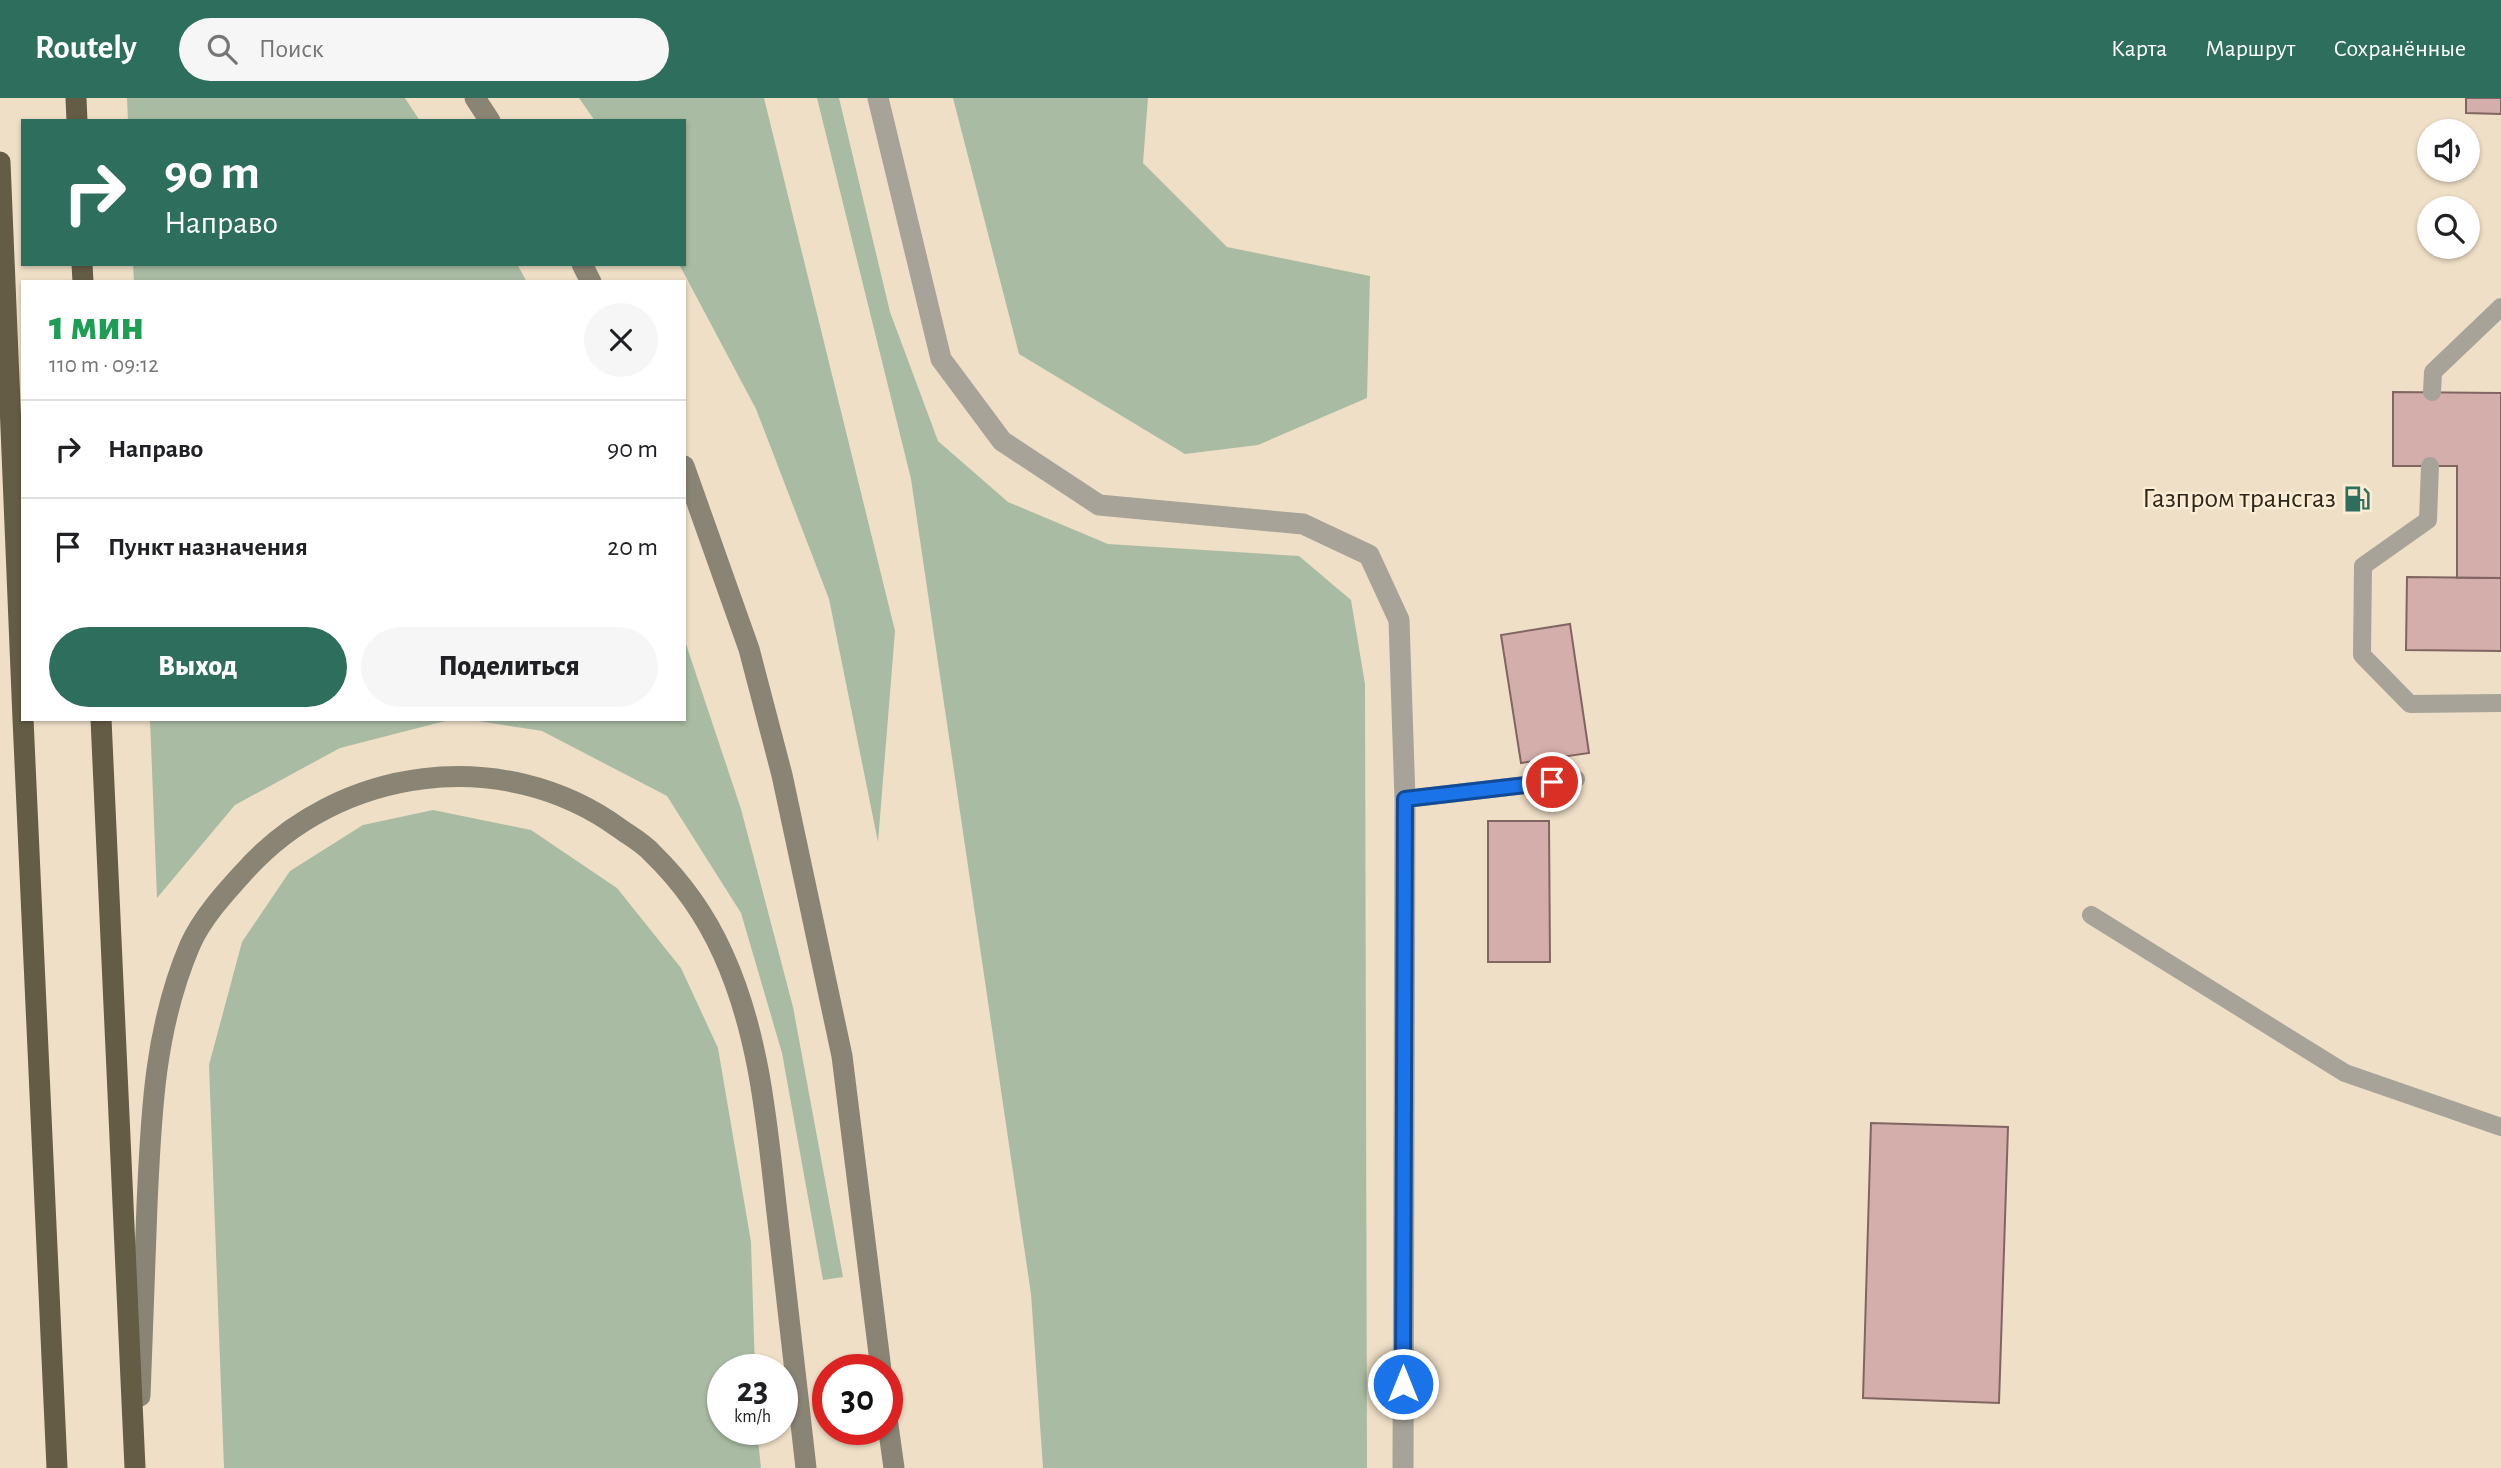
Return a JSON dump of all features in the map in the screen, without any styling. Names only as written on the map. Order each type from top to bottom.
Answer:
[{"type":"highway","points":[[76,98],[76,119]]},
{"type":"highway","points":[[0,162],[21,671]]},
{"type":"highway","points":[[23,721],[57,1468]]},
{"type":"highway","points":[[102,721],[136,1468]]},
{"type":"main road","points":[[475,98],[489,119]]},
{"type":"main road","points":[[686,472],[749,649],[782,775],[842,1056],[879,1354]]},
{"type":"main road","points":[[136,1468],[151,1125],[158,1050],[173,992],[192,941],[230,887],[256,858],[296,824],[339,800],[386,784],[439,777],[495,779],[552,791],[600,814],[650,850],[692,897],[722,952],[744,1007],[758,1070],[769,1138],[806,1468]]},
{"type":"main road","points":[[891,1445],[894,1468]]},
{"type":"street","points":[[878,98],[941,359],[1002,441],[1099,505],[1303,524],[1369,555],[1399,620],[1405,799],[1403,1468]]},
{"type":"lane","points":[[2432,393],[2433,372],[2501,307]]},
{"type":"lane","points":[[2430,466],[2428,520],[2363,566],[2362,655],[2410,704],[2501,703]]},
{"type":"lane","points":[[1405,799],[1576,779]]},
{"type":"lane","points":[[2091,915],[2345,1073],[2501,1128]]},
{"type":"green space","points":[[127,98],[405,98],[419,119],[128,119]]},
{"type":"green space","points":[[579,98],[764,98],[895,631],[878,842],[829,599],[756,409],[680,266],[686,266],[686,119],[594,119]]},
{"type":"green space","points":[[817,98],[839,98],[890,312],[938,441],[1008,502],[1108,544],[1299,556],[1351,600],[1365,684],[1367,1468],[1043,1468],[1031,1294],[911,479]]},
{"type":"green space","points":[[953,98],[1148,98],[1143,163],[1227,247],[1370,276],[1367,398],[1258,445],[1185,454],[1019,354]]},
{"type":"green space","points":[[133,266],[518,266],[526,280],[134,280]]},
{"type":"green space","points":[[686,644],[741,809],[793,1007],[843,1277],[823,1280],[782,1053],[741,913],[667,796],[542,731],[478,721],[686,721]]},
{"type":"green space","points":[[150,721],[445,721],[340,748],[235,805],[157,898]]},
{"type":"green space","points":[[433,810],[531,830],[617,888],[681,968],[718,1048],[751,1242],[754,1354],[707,1354],[707,1445],[759,1445],[761,1468],[224,1468],[209,1065],[242,942],[290,871],[363,825]]},
{"type":"building","points":[[2466,98],[2501,98],[2501,114],[2466,113]]},
{"type":"building","points":[[2393,392],[2501,393],[2501,578],[2457,578],[2457,466],[2393,466]]},
{"type":"building","points":[[2407,577],[2501,578],[2501,651],[2406,650]]},
{"type":"building","points":[[1570,624],[1589,753],[1521,763],[1501,635]]},
{"type":"building","points":[[1488,821],[1549,821],[1550,962],[1488,962]]},
{"type":"building","points":[[1871,1123],[2008,1127],[1999,1403],[1863,1398]]},
{"type":"place","name":"Газпром трансгаз","points":[[2357,499]]},
{"type":"route","points":[[1403,1384],[1405,799],[1552,782]]}]
